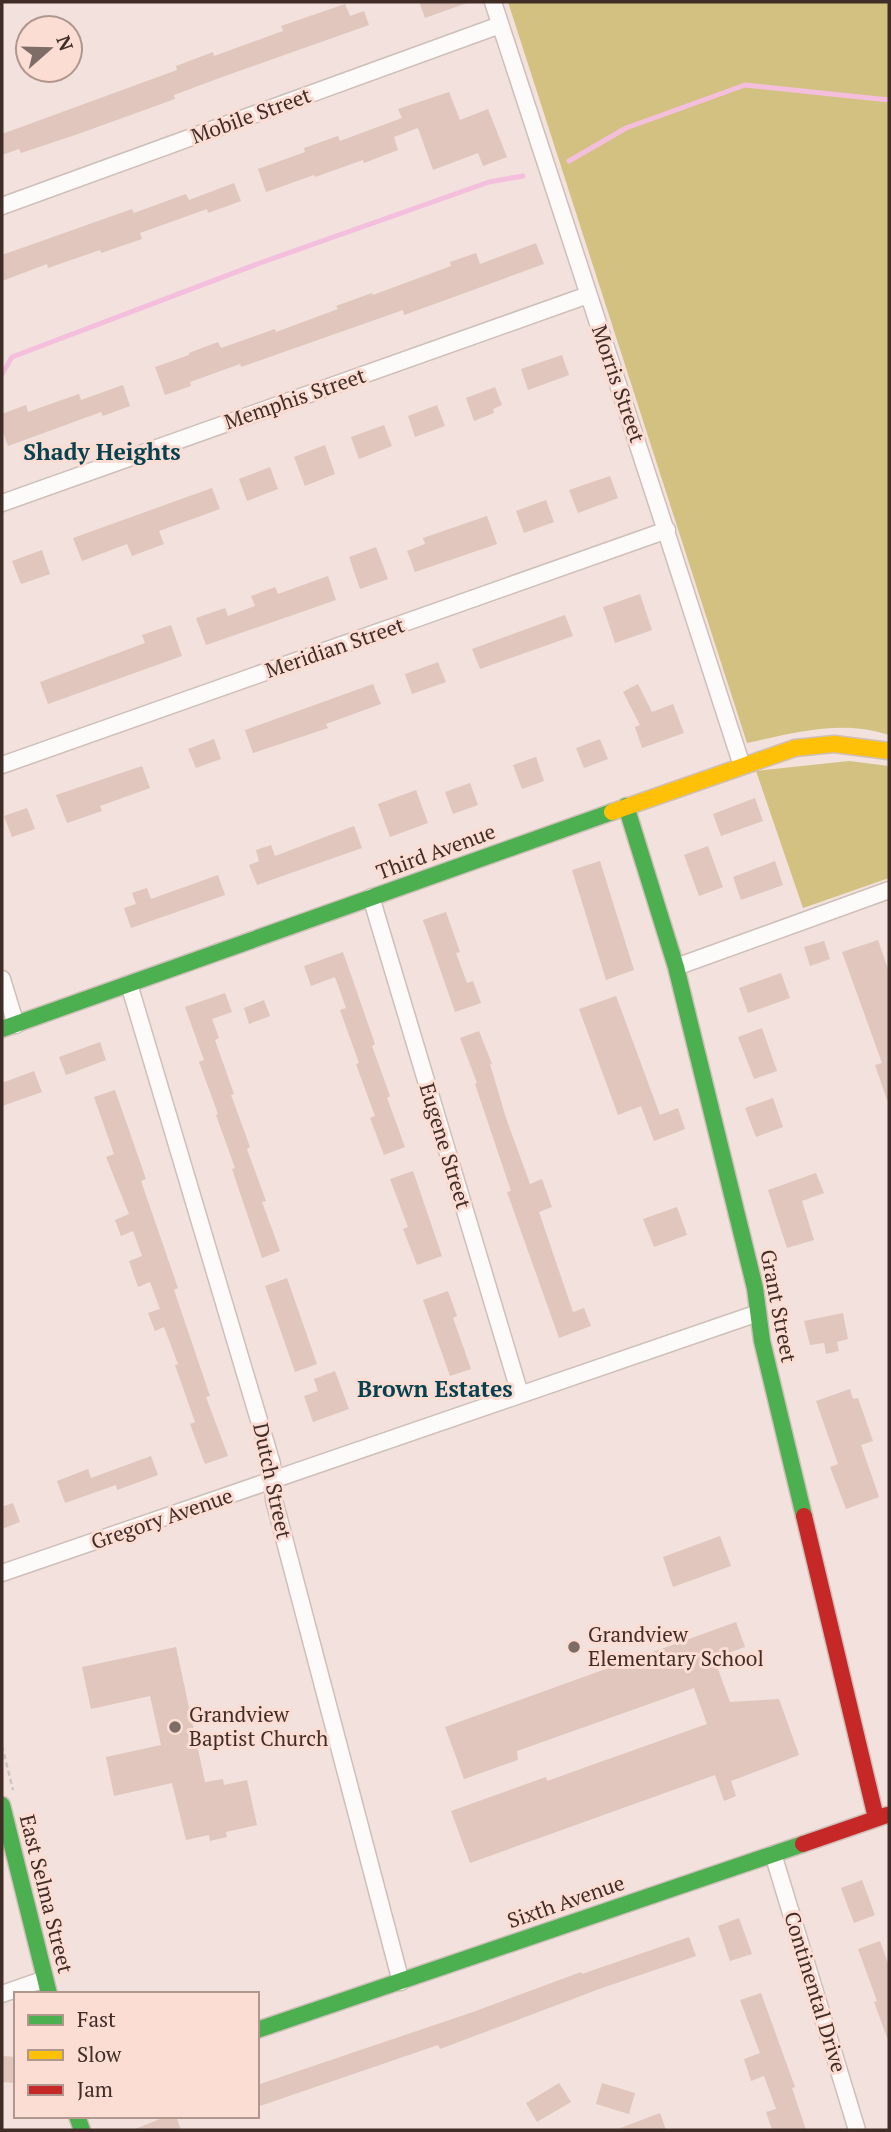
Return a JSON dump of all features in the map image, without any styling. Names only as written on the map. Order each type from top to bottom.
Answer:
[{"type":"street","name":"Morris Street","points":[[493,2],[742,766]]},
{"type":"street","name":"Mobile Street","points":[[2,206],[500,25]]},
{"type":"street","name":"Memphis Street","points":[[2,503],[588,295]]},
{"type":"street","name":"Meridian Street","points":[[2,765],[667,530]]},
{"type":"street","name":"Third Avenue","points":[[9,1027],[780,752],[841,743],[889,751]]},
{"type":"street","name":"Grant Street","points":[[626,806],[676,967],[751,1274],[762,1341],[882,1816]]},
{"type":"street","points":[[676,967],[889,890]]},
{"type":"street","name":"Eugene Street","points":[[371,897],[520,1394]]},
{"type":"street","points":[[2,979],[9,1027]]},
{"type":"street","name":"Dutch Street","points":[[130,984],[272,1464],[274,1500],[401,1982]]},
{"type":"street","name":"Gregory Avenue","points":[[2,1573],[758,1313]]},
{"type":"street","name":"East Selma Street","points":[[8,1800],[47,1986]]},
{"type":"street","name":"Sixth Avenue","points":[[259,2029],[882,1816]]},
{"type":"street","name":"Continental Drive","points":[[773,1854],[857,2130]]},
{"type":"street","points":[[2,1994],[47,1986]]},
{"type":"path","points":[[2,1746],[8,1800]]},
{"type":"shaded area","points":[[508,2],[889,2],[889,735],[854,728],[818,729],[747,743]]},
{"type":"shaded area","points":[[849,761],[889,766],[889,878],[803,908],[756,771]]},
{"type":"building","points":[[419,2],[466,2],[467,3],[425,18]]},
{"type":"building","points":[[345,4],[350,16],[364,11],[369,25],[222,77],[174,95],[175,99],[78,134],[21,153],[19,149],[2,155],[2,134],[177,70],[176,66],[213,52],[214,56],[283,31],[281,26]]},
{"type":"building","points":[[449,92],[460,120],[488,109],[507,157],[483,166],[478,153],[433,170],[418,128],[394,137],[398,150],[266,192],[258,169],[305,152],[304,148],[338,136],[340,141],[402,118],[398,109]]},
{"type":"building","points":[[234,183],[241,201],[208,213],[207,209],[140,233],[142,239],[101,253],[100,250],[48,268],[47,264],[2,281],[2,255],[132,209],[134,213],[186,194],[189,200]]},
{"type":"building","points":[[536,243],[544,264],[404,315],[403,310],[241,367],[240,364],[190,382],[191,386],[165,395],[155,367],[189,353],[218,342],[221,348],[275,329],[276,332],[338,309],[336,306],[451,266],[450,262],[476,253],[480,264]]},
{"type":"building","points":[[562,355],[569,375],[528,390],[521,369]]},
{"type":"building","points":[[123,385],[130,406],[103,416],[101,412],[8,446],[2,429],[2,414],[26,405],[28,412],[79,394],[81,400]]},
{"type":"building","points":[[495,387],[502,405],[493,409],[494,413],[474,421],[466,398]]},
{"type":"building","points":[[437,405],[445,426],[415,437],[408,416]]},
{"type":"building","points":[[384,425],[392,446],[359,459],[351,437]]},
{"type":"building","points":[[325,445],[335,474],[305,486],[294,457]]},
{"type":"building","points":[[270,467],[278,489],[247,501],[239,479]]},
{"type":"building","points":[[610,476],[618,498],[578,513],[569,490]]},
{"type":"building","points":[[212,488],[220,509],[159,531],[164,544],[132,556],[127,544],[82,561],[73,538]]},
{"type":"building","points":[[546,500],[554,522],[524,533],[516,511]]},
{"type":"building","points":[[487,516],[497,544],[415,572],[407,551],[425,544],[423,538]]},
{"type":"building","points":[[376,547],[388,579],[360,589],[349,557]]},
{"type":"building","points":[[42,550],[50,574],[21,584],[12,561]]},
{"type":"building","points":[[328,576],[336,600],[206,645],[196,618],[225,608],[228,616],[255,606],[251,596],[275,587],[278,594]]},
{"type":"building","points":[[640,594],[652,630],[615,643],[603,607]]},
{"type":"building","points":[[565,615],[573,636],[480,669],[472,649]]},
{"type":"building","points":[[171,625],[182,656],[48,704],[40,682],[145,643],[142,635]]},
{"type":"building","points":[[438,662],[446,682],[412,694],[405,674]]},
{"type":"building","points":[[373,684],[381,704],[326,724],[328,728],[253,753],[245,730]]},
{"type":"building","points":[[638,684],[652,712],[673,704],[684,733],[642,748],[635,727],[640,725],[623,692]]},
{"type":"building","points":[[214,739],[221,759],[196,768],[188,749]]},
{"type":"building","points":[[600,739],[608,759],[584,768],[576,748]]},
{"type":"building","points":[[536,757],[544,781],[522,789],[513,765]]},
{"type":"building","points":[[142,766],[150,788],[100,806],[102,811],[67,823],[56,795]]},
{"type":"building","points":[[470,783],[478,805],[453,814],[445,792]]},
{"type":"building","points":[[416,790],[428,823],[390,837],[378,804]]},
{"type":"building","points":[[755,798],[763,821],[721,836],[713,814]]},
{"type":"building","points":[[27,808],[35,829],[12,837],[4,816]]},
{"type":"building","points":[[354,826],[362,848],[257,885],[249,865],[259,861],[256,850],[271,845],[275,856]]},
{"type":"building","points":[[708,846],[723,887],[699,896],[684,855]]},
{"type":"building","points":[[600,861],[634,970],[606,980],[572,870]]},
{"type":"building","points":[[775,861],[783,885],[741,900],[733,877]]},
{"type":"building","points":[[218,875],[225,895],[131,928],[124,908],[136,904],[132,893],[147,888],[151,899]]},
{"type":"building","points":[[446,912],[467,983],[473,981],[481,1003],[455,1012],[423,920]]},
{"type":"building","points":[[878,940],[889,972],[889,1100],[875,1065],[882,1063],[842,952]]},
{"type":"building","points":[[824,941],[830,959],[810,966],[804,947]]},
{"type":"building","points":[[343,952],[375,1044],[372,1046],[390,1096],[387,1098],[405,1147],[384,1155],[370,1118],[375,1116],[356,1064],[359,1063],[340,1010],[346,1008],[335,977],[311,986],[304,966]]},
{"type":"building","points":[[781,973],[790,998],[748,1013],[739,988]]},
{"type":"building","points":[[225,993],[232,1012],[212,1019],[219,1038],[215,1040],[250,1147],[247,1149],[266,1201],[262,1202],[280,1251],[262,1258],[232,1169],[235,1168],[216,1115],[218,1114],[199,1062],[204,1060],[185,1007]]},
{"type":"building","points":[[616,996],[660,1115],[678,1108],[685,1129],[654,1141],[641,1106],[618,1115],[579,1009]]},
{"type":"building","points":[[264,1000],[270,1016],[249,1024],[244,1008]]},
{"type":"building","points":[[762,1028],[777,1071],[754,1079],[738,1037]]},
{"type":"building","points":[[479,1031],[530,1184],[542,1179],[552,1207],[539,1212],[573,1312],[584,1308],[591,1326],[559,1338],[507,1192],[511,1191],[460,1038]]},
{"type":"building","points":[[100,1042],[106,1060],[66,1075],[59,1057]]},
{"type":"building","points":[[34,1071],[42,1092],[2,1106],[2,1083]]},
{"type":"building","points":[[115,1090],[146,1179],[141,1181],[178,1288],[174,1290],[210,1396],[206,1397],[228,1456],[205,1464],[190,1424],[195,1422],[175,1365],[178,1364],[164,1327],[155,1331],[148,1313],[160,1309],[150,1282],[138,1287],[129,1261],[142,1256],[133,1231],[121,1236],[115,1220],[129,1214],[106,1157],[114,1154],[94,1097]]},
{"type":"building","points":[[773,1098],[783,1127],[756,1137],[745,1108]]},
{"type":"building","points":[[413,1171],[442,1256],[417,1265],[403,1229],[408,1227],[390,1179]]},
{"type":"building","points":[[816,1173],[824,1193],[802,1201],[814,1240],[787,1248],[768,1190]]},
{"type":"building","points":[[677,1207],[687,1235],[654,1247],[643,1219]]},
{"type":"building","points":[[287,1278],[317,1364],[295,1372],[265,1286]]},
{"type":"building","points":[[448,1291],[457,1316],[453,1318],[471,1369],[450,1376],[423,1300]]},
{"type":"building","points":[[843,1313],[848,1339],[837,1342],[839,1351],[826,1354],[824,1343],[810,1345],[804,1321]]},
{"type":"building","points":[[335,1371],[349,1409],[313,1422],[304,1396],[318,1391],[314,1379]]},
{"type":"building","points":[[850,1389],[853,1399],[858,1398],[873,1441],[861,1445],[879,1497],[846,1509],[830,1467],[838,1464],[816,1401]]},
{"type":"building","points":[[151,1456],[158,1475],[117,1490],[116,1485],[65,1503],[57,1481],[88,1469],[91,1478]]},
{"type":"building","points":[[13,1503],[20,1522],[2,1529],[2,1507]]},
{"type":"building","points":[[720,1536],[731,1566],[673,1587],[663,1557]]},
{"type":"building","points":[[736,1622],[745,1647],[714,1658],[730,1702],[779,1699],[799,1755],[731,1781],[736,1796],[724,1801],[715,1775],[470,1863],[451,1811],[546,1777],[547,1781],[707,1724],[694,1688],[517,1751],[518,1760],[464,1779],[445,1727]]},
{"type":"building","name":"Grandview Baptist Church","points":[[176,1647],[205,1782],[223,1779],[224,1785],[247,1780],[257,1825],[226,1832],[227,1837],[210,1841],[209,1835],[186,1840],[172,1783],[114,1796],[106,1757],[161,1745],[150,1696],[91,1709],[82,1667]]},
{"type":"building","points":[[862,1880],[875,1915],[854,1923],[841,1888]]},
{"type":"building","points":[[739,1918],[752,1954],[730,1961],[718,1926]]},
{"type":"building","points":[[689,1937],[696,1956],[440,2049],[438,2045],[259,2106],[259,2084],[473,2012],[581,1972],[582,1974]]},
{"type":"building","points":[[880,1941],[889,1966],[888,2040],[858,1949]]},
{"type":"building","points":[[761,1993],[795,2087],[792,2088],[806,2130],[772,2130],[766,2112],[776,2109],[764,2076],[751,2081],[744,2059],[760,2053],[740,2000]]},
{"type":"building","points":[[2,2056],[14,2057],[14,2083],[2,2082]]},
{"type":"building","points":[[559,2083],[571,2102],[537,2122],[526,2103]]},
{"type":"building","points":[[602,2083],[635,2093],[629,2114],[596,2104]]},
{"type":"building","points":[[660,2113],[666,2130],[618,2130],[618,2129]]},
{"type":"building","points":[[162,2118],[177,2118],[181,2130],[133,2130]]},
{"type":"waterway","points":[[569,161],[626,128],[745,85],[889,100]]},
{"type":"waterway","points":[[2,374],[12,357],[260,263],[489,182],[523,176]]},
{"type":"traffic: fast","points":[[626,806],[676,967],[755,1288],[762,1341],[804,1516]]},
{"type":"traffic: fast","points":[[2,1029],[612,812]]},
{"type":"traffic: fast","points":[[2,1805],[49,1992]]},
{"type":"traffic: fast","points":[[259,2029],[803,1844]]},
{"type":"traffic: fast","points":[[78,2118],[82,2130]]},
{"type":"traffic: slow","points":[[612,812],[795,748],[834,744],[889,751]]},
{"type":"traffic: jam","points":[[804,1516],[876,1818]]},
{"type":"traffic: jam","points":[[803,1844],[887,1815]]},
{"type":"place","name":"Grandview Elementary School","points":[[574,1647]]},
{"type":"place","name":"Grandview Baptist Church","points":[[175,1727]]},
{"type":"district","name":"Shady Heights","points":[[102,452]]},
{"type":"district","name":"Brown Estates","points":[[435,1389]]}]
